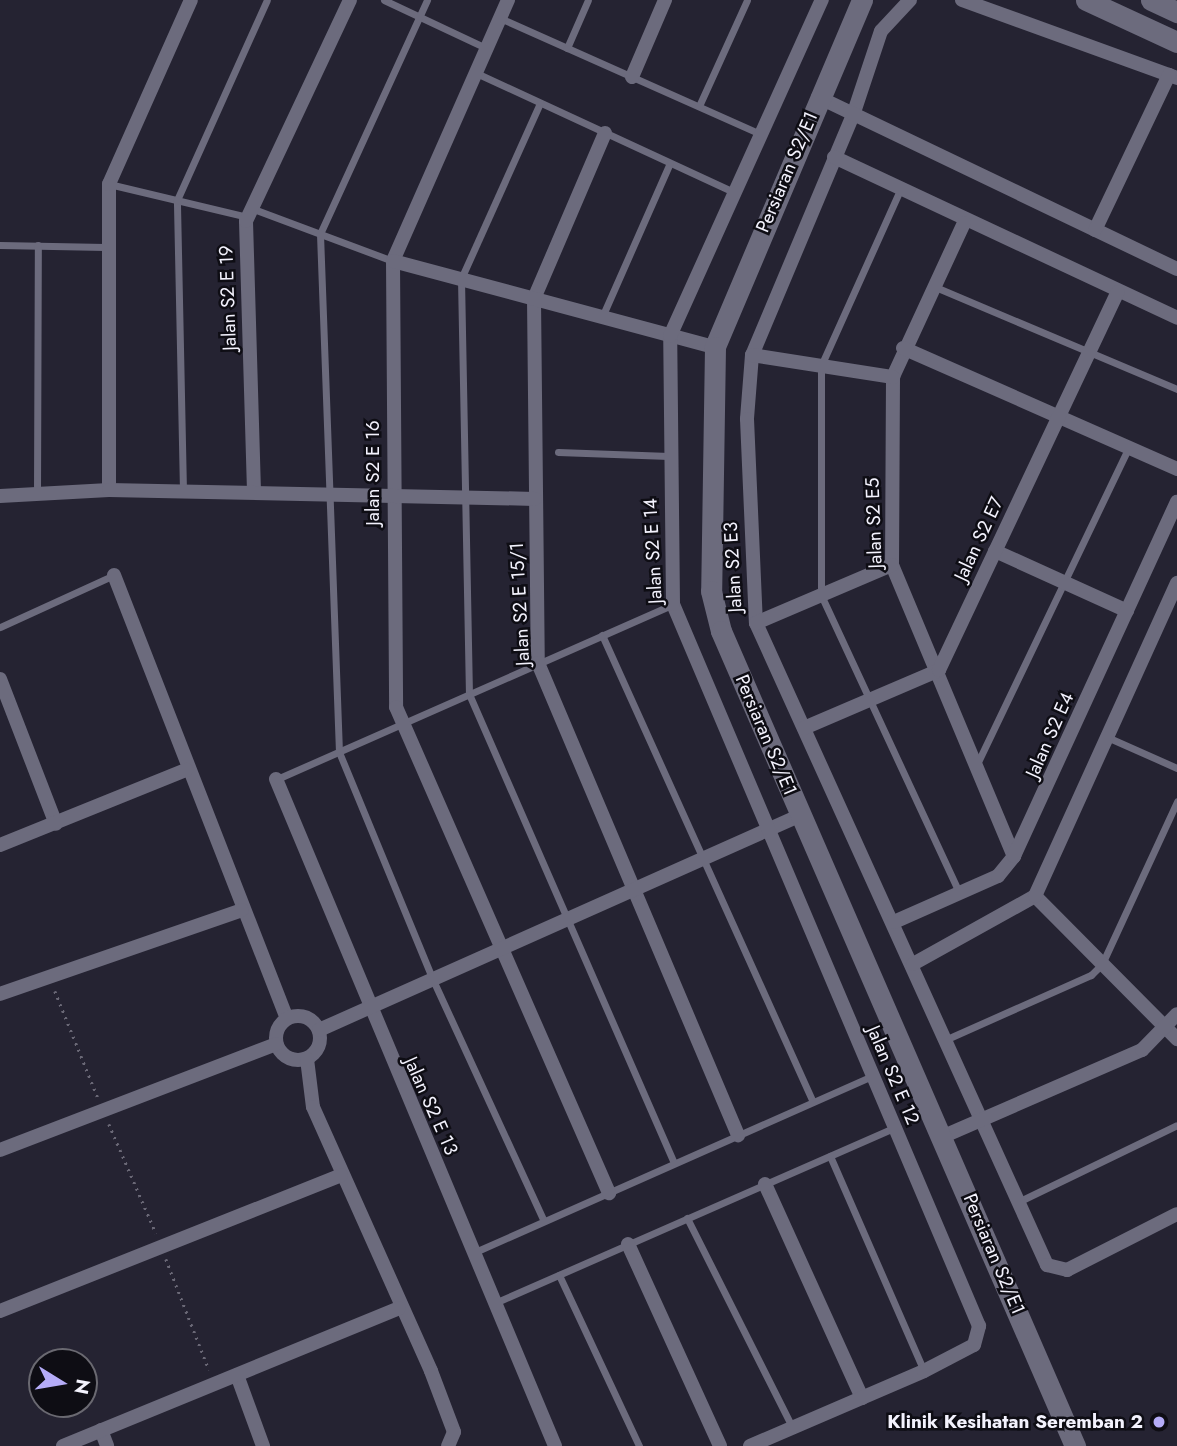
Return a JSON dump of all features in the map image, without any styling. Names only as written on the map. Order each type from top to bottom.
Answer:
[{"type":"street","points":[[109,490],[105,247],[109,184],[191,0]]},
{"type":"street","name":"Jalan S2 E 19","points":[[254,491],[249,213],[350,0]]},
{"type":"street","name":"Jalan S2 E 16","points":[[508,0],[393,261],[392,495],[401,724],[608,1193]]},
{"type":"street","points":[[632,77],[665,0]]},
{"type":"street","points":[[670,336],[822,0]]},
{"type":"street","name":"Persiaran S2/E1","points":[[862,0],[818,97],[715,347],[711,591],[721,631],[944,1136],[1075,1446]]},
{"type":"street","name":"Jalan S2 E3","points":[[910,0],[881,31],[853,115],[752,355],[747,419],[756,624],[894,922],[981,1120],[1055,1270],[1067,1270],[1177,1214]]},
{"type":"street","points":[[962,0],[1173,77],[1095,230]]},
{"type":"street","points":[[1086,0],[1177,42]]},
{"type":"street","points":[[1151,0],[1177,12]]},
{"type":"street","points":[[818,97],[1177,269]]},
{"type":"street","points":[[534,299],[605,132]]},
{"type":"street","points":[[834,157],[964,223],[1177,318]]},
{"type":"street","name":"Jalan S2 E5","points":[[964,223],[932,285],[892,377],[892,565],[939,670],[975,769],[1014,856]]},
{"type":"street","points":[[393,261],[715,347]]},
{"type":"street","name":"Jalan S2 E7","points":[[939,670],[1055,419],[1118,292]]},
{"type":"street","name":"Jalan S2 E 15/1","points":[[534,299],[538,663],[631,891],[738,1135]]},
{"type":"street","name":"Jalan S2 E 14","points":[[670,336],[669,456],[673,604],[765,831]]},
{"type":"street","points":[[903,348],[1055,419],[1177,468]]},
{"type":"street","points":[[752,355],[892,377]]},
{"type":"street","points":[[0,496],[109,490],[325,492],[535,499]]},
{"type":"street","name":"Jalan S2 E4","points":[[894,922],[998,876],[1014,856],[1177,502]]},
{"type":"street","points":[[995,551],[1127,611]]},
{"type":"street","points":[[756,624],[892,565]]},
{"type":"street","points":[[0,1150],[276,1044],[286,1018],[186,770],[114,575]]},
{"type":"street","points":[[913,964],[1035,896],[1177,583]]},
{"type":"street","points":[[804,728],[939,670]]},
{"type":"street","points":[[0,679],[56,824]]},
{"type":"street","points":[[0,845],[186,770]]},
{"type":"street","name":"Jalan S2 E 13","points":[[276,779],[367,1009],[497,1302],[555,1446]]},
{"type":"street","points":[[319,1030],[801,815]]},
{"type":"street","name":"Jalan S2 E 12","points":[[765,831],[977,1317],[974,1345],[925,1371]]},
{"type":"street","points":[[1035,896],[1172,1034]]},
{"type":"street","points":[[0,994],[48,975],[243,910]]},
{"type":"street","points":[[944,1136],[1142,1050],[1172,1034],[1177,1014]]},
{"type":"street","points":[[276,1044],[292,1060],[307,1059],[318,1049],[319,1030],[308,1017],[286,1018]]},
{"type":"street","points":[[307,1059],[313,1107],[454,1432],[448,1446]]},
{"type":"street","points":[[0,1311],[341,1175]]},
{"type":"street","points":[[765,1184],[862,1398]]},
{"type":"street","points":[[628,1244],[720,1446]]},
{"type":"street","points":[[63,1446],[399,1308]]},
{"type":"street","points":[[750,1446],[925,1371]]},
{"type":"street","points":[[237,1375],[263,1446]]},
{"type":"street","points":[[102,1430],[107,1446]]},
{"type":"lane","points":[[183,491],[177,200],[267,0]]},
{"type":"lane","points":[[384,0],[485,48]]},
{"type":"lane","points":[[427,0],[320,234],[325,492],[339,751],[433,979],[544,1221]]},
{"type":"lane","points":[[567,48],[588,0]]},
{"type":"lane","points":[[699,106],[747,0]]},
{"type":"lane","points":[[500,18],[762,134]]},
{"type":"lane","points":[[474,72],[734,192]]},
{"type":"lane","points":[[540,103],[461,279],[461,497],[469,694],[674,1163]]},
{"type":"lane","points":[[602,317],[670,163]]},
{"type":"lane","points":[[109,184],[249,213],[320,234],[393,261]]},
{"type":"lane","points":[[900,190],[821,366],[821,595],[960,894]]},
{"type":"lane","points":[[0,244],[105,247]]},
{"type":"lane","points":[[37,494],[38,246]]},
{"type":"lane","points":[[932,285],[1177,389]]},
{"type":"lane","points":[[975,769],[1062,581],[1128,449]]},
{"type":"lane","points":[[558,452],[669,456]]},
{"type":"lane","points":[[0,627],[114,575]]},
{"type":"lane","points":[[276,779],[673,604]]},
{"type":"lane","points":[[603,635],[813,1102]]},
{"type":"lane","points":[[1106,737],[1177,768]]},
{"type":"lane","points":[[947,1039],[1102,964],[1177,802]]},
{"type":"lane","points":[[475,1252],[872,1076]]},
{"type":"lane","points":[[1020,1202],[1177,1125]]},
{"type":"lane","points":[[497,1302],[894,1128]]},
{"type":"lane","points":[[830,1156],[925,1371]]},
{"type":"lane","points":[[687,1218],[792,1427]]},
{"type":"lane","points":[[559,1275],[639,1446]]},
{"type":"path","points":[[48,975],[161,1245],[214,1383]]},
{"type":"place","name":"Klinik Kesihatan Seremban 2","points":[[1159,1422]]}]
